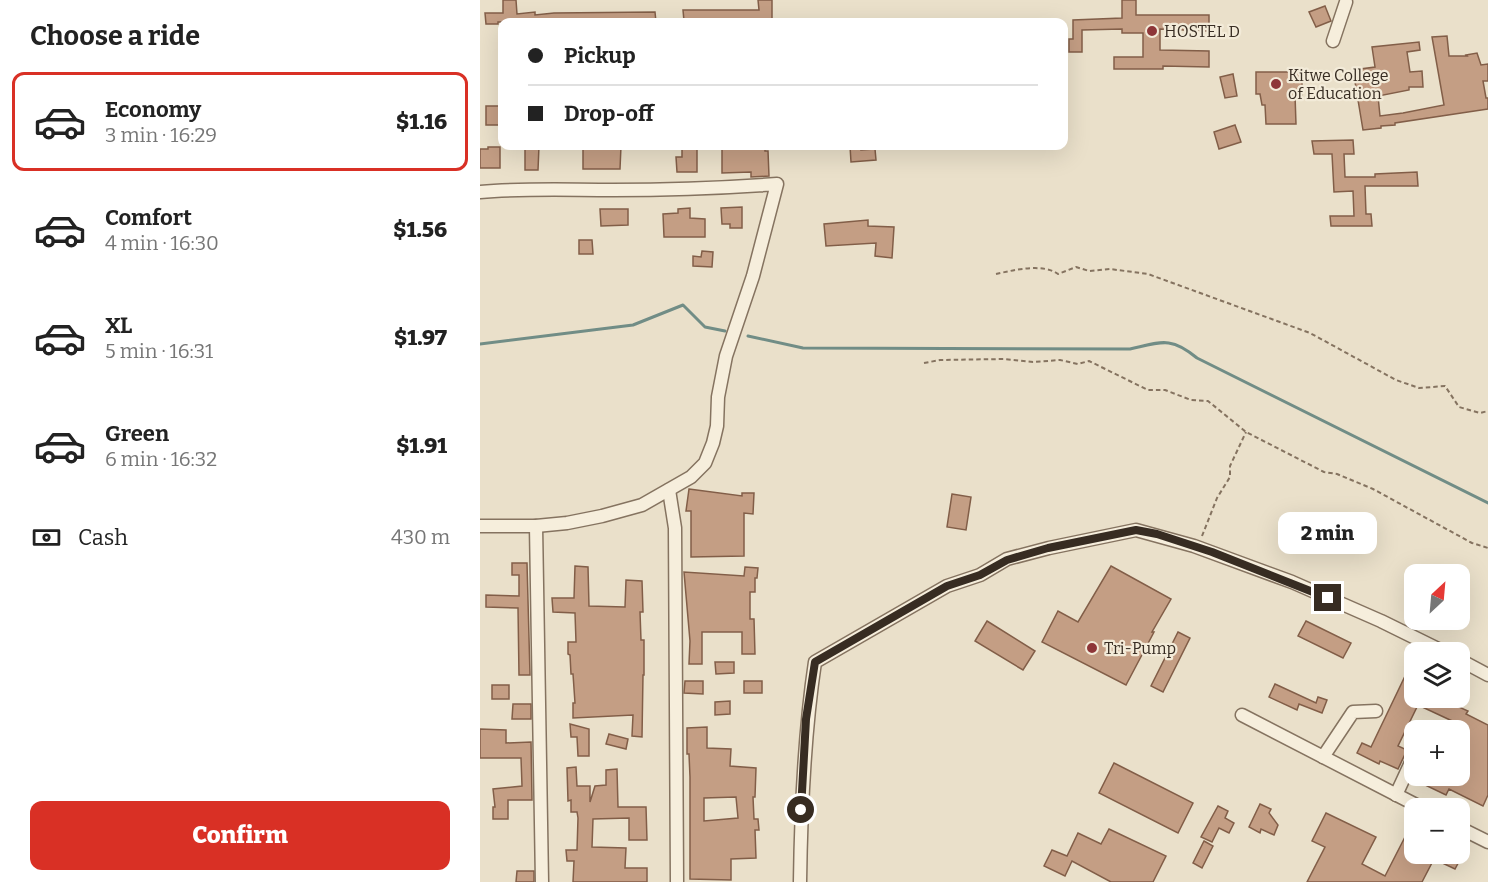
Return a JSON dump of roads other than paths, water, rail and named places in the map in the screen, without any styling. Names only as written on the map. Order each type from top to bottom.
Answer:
[{"type":"street","points":[[1333,41],[1346,2]]},
{"type":"street","points":[[480,192],[520,189],[714,188],[777,184],[753,276],[726,356],[718,397],[717,426],[705,463],[691,477],[642,505],[602,516],[536,526],[480,526]]},
{"type":"street","points":[[669,490],[675,528],[677,882]]},
{"type":"street","points":[[536,526],[542,882]]},
{"type":"street","points":[[800,882],[804,750],[815,662],[947,586],[980,575],[1007,560],[1048,548],[1136,530],[1194,546],[1292,582],[1424,642]]},
{"type":"street","points":[[1470,665],[1488,675]]},
{"type":"street","points":[[1323,757],[1353,712],[1376,711]]},
{"type":"street","points":[[1242,715],[1404,799]]},
{"type":"street","points":[[1396,795],[1404,778]]},
{"type":"street","points":[[1470,833],[1488,843]]},
{"type":"waterway","points":[[480,344],[633,325],[683,305],[705,327],[725,331]]},
{"type":"waterway","points":[[748,336],[803,348],[1130,349],[1158,343],[1173,344],[1488,503]]},
{"type":"place","name":"HOSTEL D","points":[[1152,31]]},
{"type":"place","name":"Kitwe College of Education","points":[[1276,84]]},
{"type":"place","name":"Tri-Pump","points":[[1092,648]]}]
